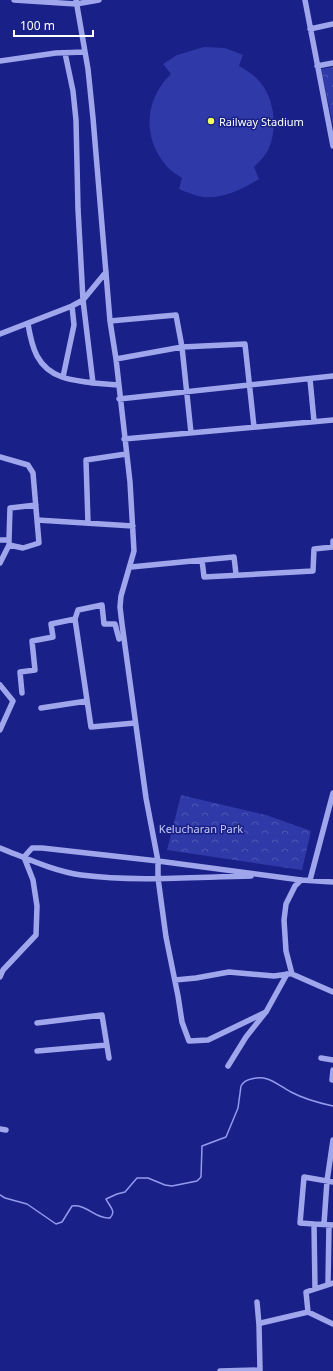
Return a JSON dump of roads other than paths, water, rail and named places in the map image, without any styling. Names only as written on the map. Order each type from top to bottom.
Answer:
[{"type":"street","points":[[14,0],[76,2],[99,0]]},
{"type":"street","points":[[305,0],[333,145]]},
{"type":"street","points":[[76,2],[93,118],[110,321],[116,359],[133,526],[134,551],[121,596],[120,607],[135,723],[146,798],[158,860],[158,878],[166,937],[174,980],[182,1022],[189,1041],[208,1040],[266,1012]]},
{"type":"street","points":[[310,29],[333,24]]},
{"type":"street","points":[[0,61],[84,52]]},
{"type":"street","points":[[64,53],[76,120],[78,209],[83,300],[93,383]]},
{"type":"street","points":[[317,66],[333,63]]},
{"type":"street","points":[[0,334],[72,306],[83,300],[106,272]]},
{"type":"street","points":[[63,378],[74,325],[72,306]]},
{"type":"street","points":[[110,321],[176,315],[182,347],[191,432]]},
{"type":"street","points":[[28,324],[34,351],[44,367],[63,378],[118,385]]},
{"type":"street","points":[[116,359],[182,347],[245,344],[254,427]]},
{"type":"street","points":[[119,399],[333,376]]},
{"type":"street","points":[[310,379],[314,421]]},
{"type":"street","points":[[124,439],[333,420]]},
{"type":"street","points":[[88,523],[86,460],[126,454]]},
{"type":"street","points":[[0,457],[28,465],[33,473],[39,543],[23,548],[0,540]]},
{"type":"street","points":[[0,562],[9,542],[10,508],[36,505]]},
{"type":"street","points":[[37,520],[133,526]]},
{"type":"street","points":[[202,560],[204,577],[236,574],[313,571],[314,548],[332,547],[333,541]]},
{"type":"street","points":[[130,567],[234,557],[236,574]]},
{"type":"street","points":[[119,639],[115,624],[104,624],[102,606],[78,610],[75,619],[91,727],[135,723]]},
{"type":"street","points":[[22,693],[20,672],[35,670],[32,641],[53,637],[51,624],[75,619]]},
{"type":"street","points":[[0,685],[14,701],[0,730]]},
{"type":"street","points":[[41,708],[87,701]]},
{"type":"street","points":[[310,880],[333,793]]},
{"type":"street","points":[[0,848],[37,862],[80,875],[158,878],[268,876]]},
{"type":"street","points":[[24,857],[32,848],[42,848],[158,860],[301,880],[333,882]]},
{"type":"street","points":[[0,977],[3,970],[36,935],[37,906],[33,880],[24,857]]},
{"type":"street","points":[[228,1066],[246,1038],[266,1012],[289,974],[284,920],[286,904],[295,886],[301,880]]},
{"type":"street","points":[[174,980],[229,972],[274,976],[289,974],[333,992]]},
{"type":"street","points":[[37,1023],[102,1015],[109,1058]]},
{"type":"street","points":[[37,1051],[107,1045]]},
{"type":"street","points":[[321,1058],[333,1060]]},
{"type":"street","points":[[333,1070],[333,1080]]},
{"type":"street","points":[[308,1312],[306,1292],[330,1284],[329,1225],[333,1140]]},
{"type":"street","points":[[329,1225],[300,1223],[304,1177],[330,1181]]},
{"type":"street","points":[[314,1224],[315,1289]]},
{"type":"street","points":[[220,1371],[260,1370],[257,1302]]},
{"type":"street","points":[[259,1325],[261,1323],[308,1312],[333,1324]]},
{"type":"waterway","points":[[0,1195],[5,1198],[27,1204],[56,1224],[62,1222],[72,1206],[82,1207],[105,1218],[110,1218],[113,1211],[106,1199],[125,1192],[137,1178],[148,1178],[165,1185],[172,1186],[197,1181],[201,1177],[202,1146],[226,1137],[238,1108],[241,1086],[243,1083],[251,1079],[267,1079],[301,1097],[333,1106]]},
{"type":"place","name":"Railway Stadium","points":[[211,121]]},
{"type":"park label","name":"Kelucharan Park","points":[[201,828]]}]
